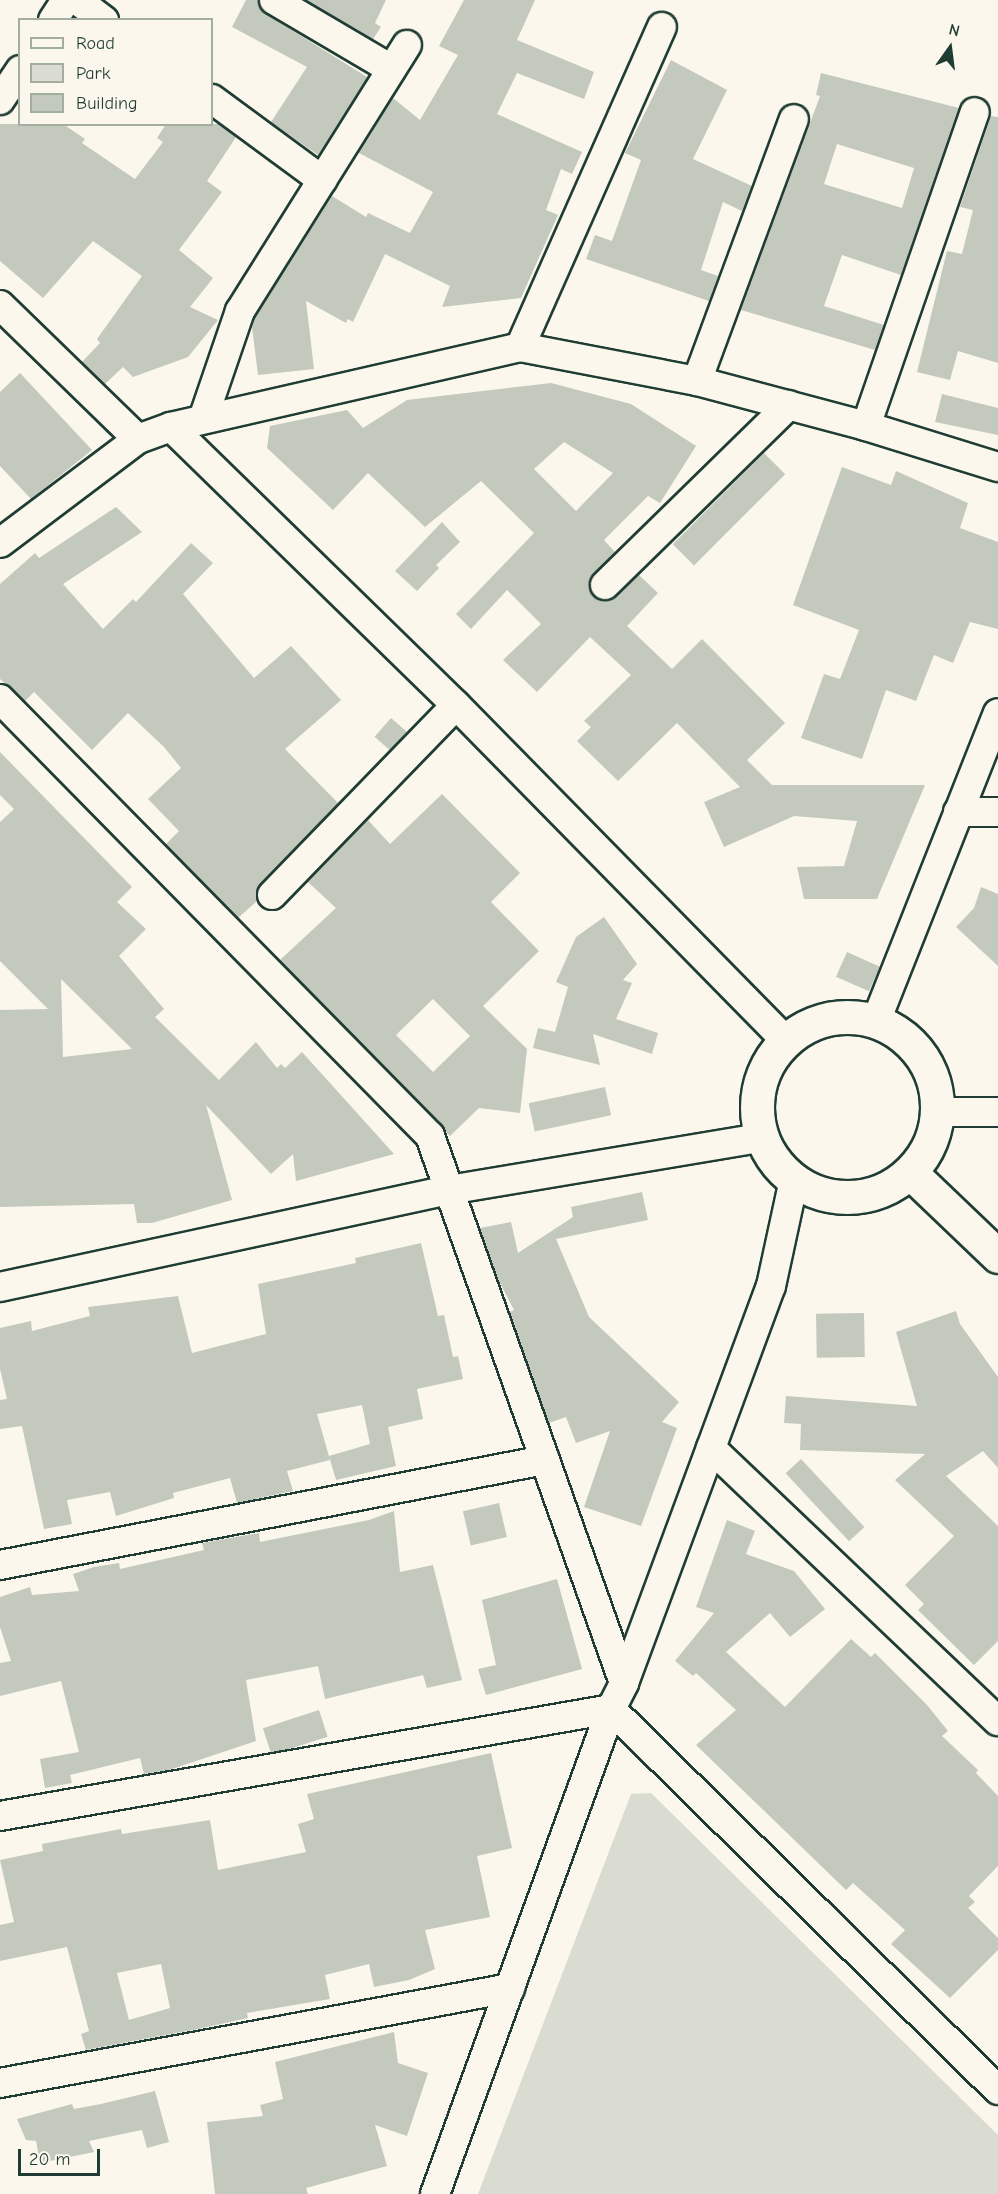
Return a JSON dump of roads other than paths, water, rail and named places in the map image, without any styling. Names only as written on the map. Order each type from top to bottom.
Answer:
[{"type":"street","points":[[54,18],[66,0]]},
{"type":"street","points":[[77,0],[101,18]]},
{"type":"street","points":[[274,0],[391,69]]},
{"type":"street","points":[[520,347],[662,27]]},
{"type":"street","points":[[203,419],[240,311],[407,45]]},
{"type":"street","points":[[0,100],[18,73]]},
{"type":"street","points":[[213,100],[322,180]]},
{"type":"street","points":[[866,426],[975,112]]},
{"type":"street","points":[[697,381],[794,119]]},
{"type":"street","points":[[0,305],[138,439]]},
{"type":"street","points":[[0,543],[138,439],[203,419],[520,347],[697,381],[866,426],[998,467]]},
{"type":"street","points":[[605,585],[789,405]]},
{"type":"street","points":[[171,427],[456,705],[785,1040]]},
{"type":"street","points":[[0,699],[430,1136],[624,1683]]},
{"type":"street","points":[[272,895],[456,705]]},
{"type":"street","points":[[876,1021],[998,713]]},
{"type":"street","points":[[958,812],[998,812]]},
{"type":"street","points":[[844,1016],[876,1021],[903,1034],[923,1056],[936,1083],[939,1112],[925,1155],[911,1173],[884,1190],[854,1198],[822,1194],[794,1180],[775,1161],[761,1138],[756,1112],[758,1085],[769,1060],[785,1040],[812,1022],[844,1016]]},
{"type":"street","points":[[939,1112],[998,1112]]},
{"type":"street","points":[[0,1287],[449,1190],[761,1138]]},
{"type":"street","points":[[911,1173],[998,1256]]},
{"type":"street","points":[[435,2194],[611,1708],[624,1683],[771,1286],[794,1180]]},
{"type":"street","points":[[711,1448],[998,1721]]},
{"type":"street","points":[[0,1565],[545,1460]]},
{"type":"street","points":[[0,1816],[611,1708]]},
{"type":"street","points":[[611,1708],[998,2090]]},
{"type":"street","points":[[0,2083],[510,1988]]}]
